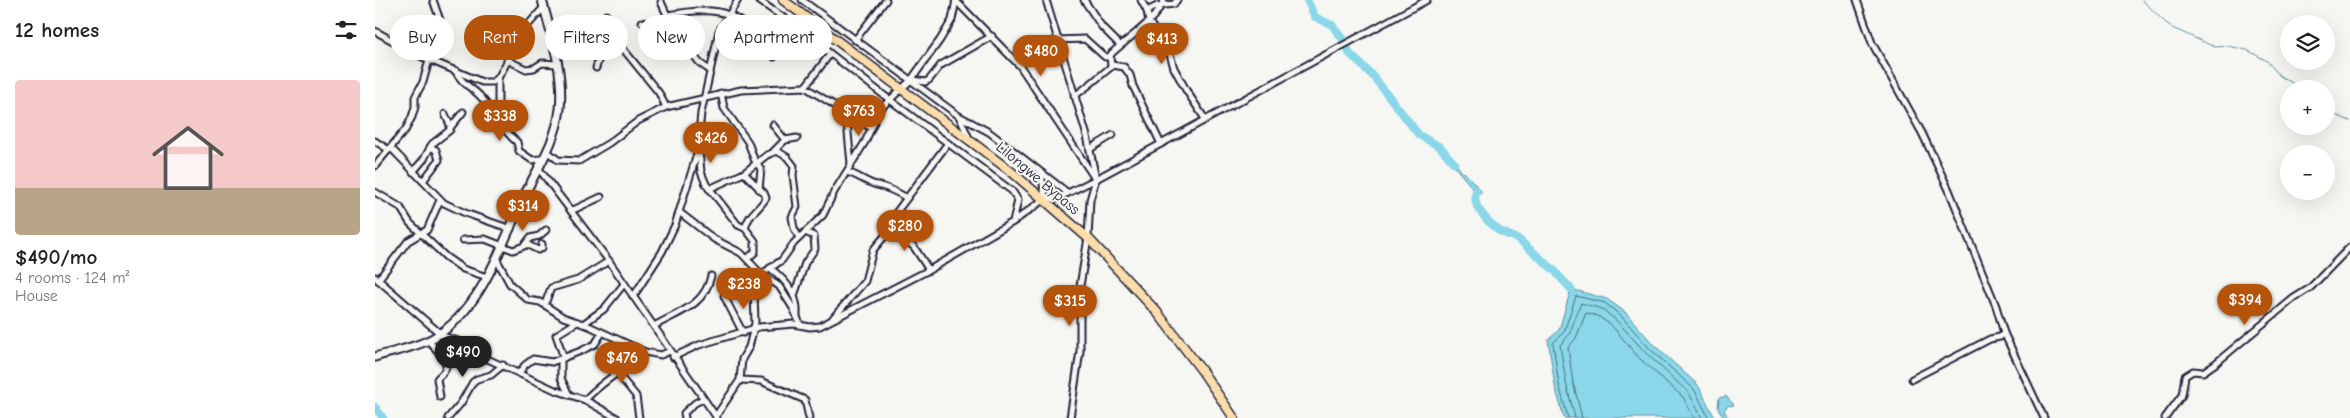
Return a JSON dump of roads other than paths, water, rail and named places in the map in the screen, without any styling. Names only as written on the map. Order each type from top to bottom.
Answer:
[{"type":"main road","name":"Lilongwe Bypass","points":[[783,0],[1046,200],[1088,238],[1157,312],[1197,364],[1234,418]]},
{"type":"street","points":[[433,0],[438,15]]},
{"type":"street","points":[[633,298],[667,244],[679,212],[697,154],[703,98],[719,31],[738,0]]},
{"type":"street","points":[[758,0],[778,15]]},
{"type":"street","points":[[802,0],[959,116],[989,132],[1068,193]]},
{"type":"street","points":[[855,40],[886,0]]},
{"type":"street","points":[[539,169],[609,260],[633,298],[716,417],[740,380],[742,359],[749,347],[753,330],[755,288],[762,275],[781,260],[799,238],[823,216],[833,192],[847,172],[881,109],[911,80],[949,25],[956,0],[1028,75],[1095,179]]},
{"type":"street","points":[[1048,0],[1056,40],[1090,149],[1095,179],[1090,200],[1088,238],[1080,286],[1080,351],[1070,418]]},
{"type":"street","points":[[1084,0],[1102,27],[1120,45]]},
{"type":"street","points":[[1141,0],[1147,12],[1149,22],[1169,51],[1174,68],[1189,97],[1205,119]]},
{"type":"street","points":[[1147,12],[1163,3],[1174,4],[1177,0]]},
{"type":"street","points":[[497,260],[515,289],[528,300],[545,304],[563,317],[645,352],[661,355],[672,354],[767,326],[800,324],[810,328],[820,326],[929,270],[1013,222],[1046,200],[1058,198],[1095,179],[1427,0]]},
{"type":"street","points":[[1857,0],[1872,43],[1923,133],[1949,190],[1996,306],[2004,333],[2044,418]]},
{"type":"street","points":[[661,2],[667,15],[710,11],[729,14]]},
{"type":"street","points":[[1110,57],[1120,45],[1149,22],[1163,3]]},
{"type":"street","points":[[535,15],[543,4]]},
{"type":"street","points":[[606,14],[618,33],[623,50],[659,93],[666,107]]},
{"type":"street","points":[[375,31],[390,39]]},
{"type":"street","points":[[911,80],[919,82],[929,80],[941,65],[992,36]]},
{"type":"street","points":[[1056,40],[1085,39],[1105,57],[1110,57]]},
{"type":"street","points":[[832,56],[1016,196],[1018,205],[1013,222]]},
{"type":"street","points":[[1110,57],[1112,65]]},
{"type":"street","points":[[375,166],[406,129],[414,112],[415,97],[423,82],[426,60]]},
{"type":"street","points":[[429,60],[482,82],[493,82],[499,78]]},
{"type":"street","points":[[487,127],[499,103],[499,78],[507,60],[526,69],[534,68],[542,63],[556,64]]},
{"type":"street","points":[[375,358],[428,340],[439,334],[462,312],[487,278],[504,246],[525,194],[548,152],[555,133],[560,107],[555,60]]},
{"type":"street","points":[[596,68],[597,60]]},
{"type":"street","points":[[697,60],[701,65],[711,70]]},
{"type":"street","points":[[805,87],[825,60]]},
{"type":"street","points":[[1073,96],[1087,88],[1112,65],[1124,67],[1130,75],[1133,86],[1161,144]]},
{"type":"street","points":[[455,70],[462,82],[478,94],[495,114],[508,136],[517,142],[519,151],[532,160],[539,159],[543,162]]},
{"type":"street","points":[[478,94],[482,82]]},
{"type":"street","points":[[548,152],[558,160],[582,160],[609,144],[632,125],[666,107],[721,93],[759,89],[805,87],[871,128]]},
{"type":"street","points":[[721,93],[724,108],[748,142],[762,171],[759,189]]},
{"type":"street","points":[[413,172],[424,159],[430,147],[448,133],[463,112]]},
{"type":"street","points":[[846,112],[851,164]]},
{"type":"street","points":[[445,114],[450,128]]},
{"type":"street","points":[[959,116],[970,141]]},
{"type":"street","points":[[773,126],[785,140]]},
{"type":"street","points":[[1090,149],[1113,135]]},
{"type":"street","points":[[709,189],[744,173],[774,151],[785,140],[797,138]]},
{"type":"street","points":[[375,141],[390,149],[433,190],[440,200],[465,213],[511,229]]},
{"type":"street","points":[[831,320],[865,281],[871,253],[884,237],[907,198],[948,143]]},
{"type":"street","points":[[698,145],[701,172],[709,189],[738,225],[745,228],[756,244],[755,252],[748,258]]},
{"type":"street","points":[[423,181],[439,160],[436,150],[430,147]]},
{"type":"street","points":[[774,151],[787,157],[794,166],[793,175],[797,207],[792,217],[794,228],[799,238]]},
{"type":"street","points":[[847,172],[860,176],[875,185],[886,187],[907,198]]},
{"type":"street","points":[[744,173],[766,198],[761,206],[748,217],[745,228]]},
{"type":"street","points":[[1041,174],[1046,200]]},
{"type":"street","points":[[375,192],[400,207],[410,224],[446,256],[463,269],[487,278]]},
{"type":"street","points":[[571,211],[601,198]]},
{"type":"street","points":[[440,200],[427,230],[408,241],[376,278],[439,334],[451,340],[464,343],[481,356],[569,395],[585,400],[617,418]]},
{"type":"street","points":[[679,212],[714,239],[748,258],[762,275],[779,286],[800,324]]},
{"type":"street","points":[[889,226],[914,247],[929,270]]},
{"type":"street","points":[[463,240],[485,239],[513,250],[526,244],[530,238],[543,234],[546,230]]},
{"type":"street","points":[[794,296],[805,263],[815,249],[814,236],[805,232]]},
{"type":"street","points":[[526,244],[538,250],[542,248],[542,244]]},
{"type":"street","points":[[2165,418],[2183,394],[2185,376],[2193,371],[2203,372],[2215,363],[2293,298],[2310,288],[2350,247]]},
{"type":"street","points":[[545,304],[551,288],[579,280],[609,260]]},
{"type":"street","points":[[770,268],[783,278],[794,296],[798,307],[797,317]]},
{"type":"street","points":[[653,326],[698,302],[709,284],[711,276]]},
{"type":"street","points":[[569,395],[561,378],[562,358],[556,335],[580,323],[611,302],[624,284]]},
{"type":"street","points":[[724,296],[743,333]]},
{"type":"street","points":[[519,373],[525,364],[533,359],[543,359],[550,362],[562,358],[595,344],[603,333]]},
{"type":"street","points":[[1912,379],[1990,339],[2000,337],[2004,333]]},
{"type":"street","points":[[428,340],[437,352],[443,356],[447,365],[446,369],[437,379],[440,397]]},
{"type":"street","points":[[585,400],[598,385],[618,374],[645,352]]},
{"type":"street","points":[[448,418],[461,403],[477,378],[491,375],[503,365]]},
{"type":"street","points":[[618,374],[636,396],[639,405],[639,418]]},
{"type":"street","points":[[740,380],[761,381],[805,400],[809,418]]},
{"type":"street","points":[[685,418],[687,409],[703,399]]},
{"type":"water","points":[[1449,155],[1462,172],[1482,192],[1476,196],[1477,204],[1473,197],[1475,191],[1448,159],[1447,156]]},
{"type":"water","points":[[1571,289],[1607,299],[1625,312],[1654,345],[1698,385],[1715,418],[1564,418],[1555,386],[1548,340],[1559,330]]},
{"type":"water","points":[[1726,396],[1734,405],[1728,406],[1724,410],[1728,418],[1724,418],[1718,408],[1719,398]]},
{"type":"waterway","points":[[1307,0],[1315,17],[1332,25],[1344,41]]},
{"type":"waterway","points":[[2142,0],[2170,27],[2215,47],[2228,46],[2247,50],[2267,61],[2280,76],[2287,80]]},
{"type":"waterway","points":[[1347,46],[1349,53],[1373,76],[1419,135],[1440,147],[1454,163]]},
{"type":"waterway","points":[[2335,115],[2350,121]]},
{"type":"waterway","points":[[1476,191],[1477,207],[1486,219],[1499,231],[1518,239],[1555,271]]},
{"type":"waterway","points":[[1558,275],[1571,289]]},
{"type":"waterway","points":[[375,407],[383,418]]}]
